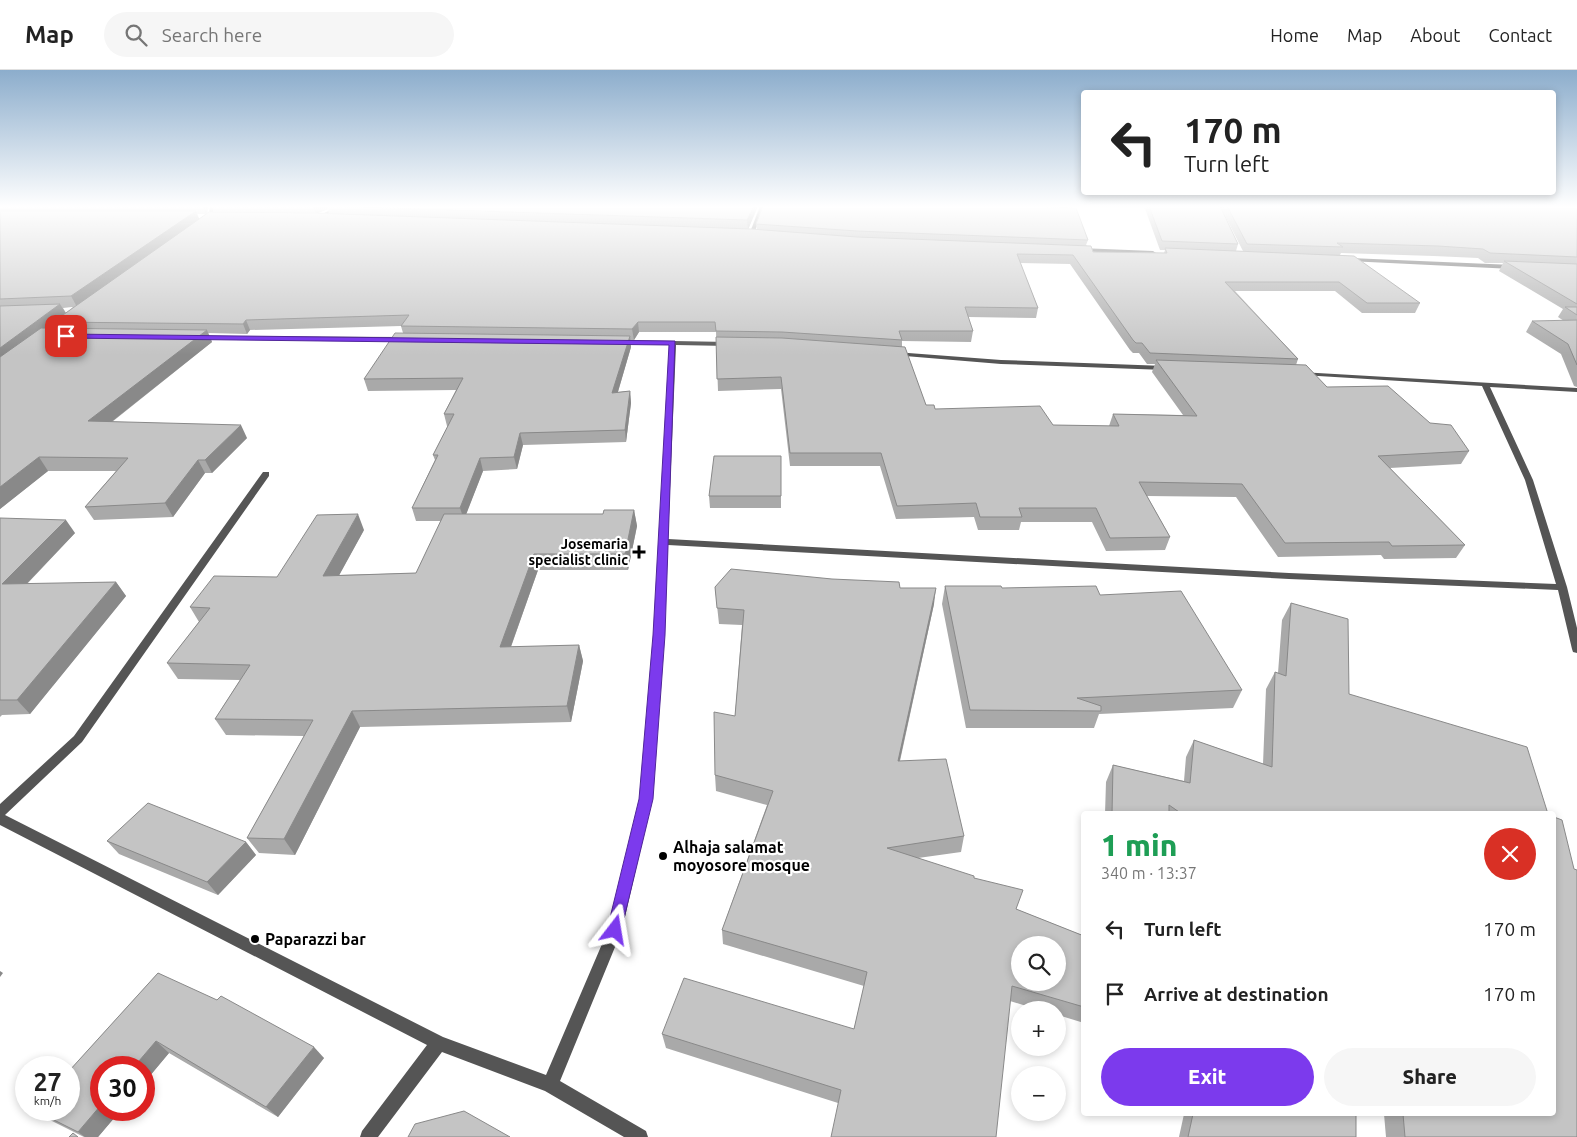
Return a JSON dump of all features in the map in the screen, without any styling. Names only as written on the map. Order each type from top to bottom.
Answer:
[{"type":"street","points":[[1340,260],[1518,267]]},
{"type":"street","points":[[192,338],[409,339]]},
{"type":"street","points":[[614,342],[742,344]]},
{"type":"street","points":[[550,1085],[615,930],[646,799],[664,542],[673,343]]},
{"type":"street","points":[[887,353],[1002,362],[1177,368]]},
{"type":"street","points":[[1293,373],[1577,390]]},
{"type":"street","points":[[1485,384],[1529,480],[1562,587],[1577,649]]},
{"type":"street","points":[[0,812],[78,740],[266,474]]},
{"type":"street","points":[[664,542],[1289,576],[1562,587]]},
{"type":"street","points":[[0,819],[439,1043],[550,1085],[640,1137]]},
{"type":"street","points":[[368,1137],[439,1043]]},
{"type":"building","points":[[0,256],[130,256],[71,296],[0,299]]},
{"type":"building","points":[[147,256],[1018,256],[1038,308],[965,307],[973,331],[899,331],[902,340],[782,332],[716,331],[715,322],[638,322],[632,329],[401,326],[409,315],[246,320],[243,324],[53,322]]},
{"type":"building","points":[[1074,256],[1354,256],[1420,303],[1367,303],[1339,282],[1225,282],[1298,359],[1150,353],[1142,343],[1136,343]]},
{"type":"building","points":[[1551,256],[1577,256],[1577,257]]},
{"type":"building","points":[[1504,261],[1577,264],[1577,304]]},
{"type":"building","points":[[60,304],[0,348],[0,306]]},
{"type":"building","points":[[1565,307],[1577,307],[1577,315]]},
{"type":"building","points":[[1577,320],[1577,365],[1568,344],[1532,321]]},
{"type":"building","points":[[41,328],[207,330],[88,421],[241,425],[205,460],[198,460],[165,503],[85,507],[128,458],[39,457],[0,487],[0,357]]},
{"type":"building","points":[[395,333],[630,336],[612,393],[630,391],[625,430],[520,433],[514,457],[480,458],[460,508],[412,508],[438,455],[433,455],[454,414],[444,414],[463,378],[364,379]]},
{"type":"building","points":[[716,337],[782,338],[905,347],[926,405],[934,405],[935,409],[1040,406],[1053,425],[1119,426],[1113,414],[1197,416],[1156,360],[1306,365],[1327,387],[1388,386],[1430,423],[1451,425],[1469,451],[1378,456],[1465,545],[1392,546],[1389,542],[1285,543],[1242,484],[1139,482],[1170,537],[1110,538],[1096,508],[1019,508],[1022,517],[980,517],[976,503],[897,506],[881,453],[790,453],[781,377],[717,379]]},
{"type":"building","points":[[714,456],[781,456],[781,496],[709,496]]},
{"type":"building","points":[[604,510],[634,510],[625,554],[534,554],[500,647],[579,645],[567,706],[352,711],[284,839],[247,838],[313,720],[215,719],[250,665],[167,663],[210,608],[190,607],[214,576],[277,577],[317,515],[358,514],[323,576],[416,573],[444,514],[603,514]]},
{"type":"building","points":[[0,518],[66,520],[2,584],[116,582],[17,700],[0,700]]},
{"type":"building","points":[[731,569],[832,579],[899,582],[900,588],[936,588],[898,761],[946,759],[964,836],[887,848],[974,876],[974,878],[1023,890],[1016,909],[1081,935],[1081,1006],[1029,991],[1066,991],[1066,936],[1011,936],[1011,991],[996,1137],[831,1137],[841,1090],[662,1034],[684,978],[854,1029],[867,972],[722,930],[773,791],[715,775],[714,712],[735,716],[744,610],[717,608],[715,587]]},
{"type":"building","points":[[945,586],[1001,586],[1002,588],[1096,586],[1100,595],[1181,591],[1242,690],[1077,698],[1101,706],[1101,711],[970,710]]},
{"type":"building","points":[[1291,603],[1348,619],[1349,694],[1527,747],[1547,811],[1178,811],[1169,805],[1169,811],[1112,811],[1113,765],[1190,783],[1194,740],[1272,767],[1275,672],[1286,676]]},
{"type":"building","points":[[148,803],[246,842],[207,882],[107,841]]},
{"type":"building","points":[[1556,818],[1562,820],[1574,869],[1577,870],[1577,1137],[1405,1137],[1403,1116],[1556,1116]]},
{"type":"building","points":[[158,973],[217,1000],[221,996],[314,1047],[266,1107],[156,1041],[143,1056],[90,1056],[90,1118],[78,1132],[56,1121],[80,1121],[80,1059]]},
{"type":"building","points":[[464,1111],[510,1137],[408,1137],[415,1124]]},
{"type":"building","points":[[1193,1116],[1356,1116],[1356,1137],[1188,1137]]},
{"type":"building","points":[[73,1133],[78,1137],[69,1137]]},
{"type":"place","name":"Josemaria specialist clinic","points":[[639,552]]},
{"type":"place","name":"Alhaja salamat moyosore mosque","points":[[663,856]]},
{"type":"place","name":"Paparazzi bar","points":[[255,939]]},
{"type":"route","points":[[66,336],[673,343],[659,635],[646,799],[615,930]]}]
